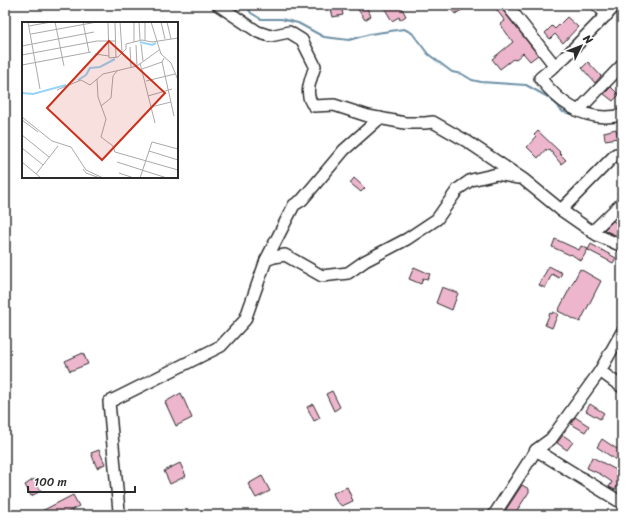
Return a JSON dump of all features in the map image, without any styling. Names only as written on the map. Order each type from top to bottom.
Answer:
[{"type":"street","points":[[218,5],[258,32],[270,36],[289,32],[302,40],[315,66],[308,95],[314,106],[334,105],[368,116],[405,123],[425,124],[433,122],[468,142],[522,179],[592,232],[622,246]]},
{"type":"street","points":[[507,5],[555,66]]},
{"type":"street","points":[[597,5],[607,15]]},
{"type":"street","points":[[616,5],[565,57],[540,78],[550,91],[578,111],[602,118],[622,115]]},
{"type":"street","points":[[578,111],[622,65]]},
{"type":"street","points":[[117,515],[119,511],[109,402],[220,346],[245,320],[266,260],[294,205],[302,200],[344,150],[380,118]]},
{"type":"street","points":[[561,210],[616,154]]},
{"type":"street","points":[[266,260],[274,256],[285,255],[322,276],[348,273],[365,261],[406,239],[437,219],[458,189],[471,180],[497,174],[522,179]]},
{"type":"street","points":[[592,232],[622,202]]},
{"type":"street","points":[[494,515],[536,450],[551,439],[600,371],[622,332]]},
{"type":"street","points":[[600,371],[622,387]]},
{"type":"street","points":[[536,450],[622,503]]},
{"type":"building","points":[[330,5],[341,5],[343,15],[333,17]]},
{"type":"building","points":[[355,5],[365,5],[371,16],[365,20]]},
{"type":"building","points":[[392,5],[400,5],[406,16],[400,20],[399,17],[392,21],[385,9]]},
{"type":"building","points":[[448,5],[470,5],[455,14]]},
{"type":"building","points":[[493,5],[500,5],[538,55],[530,61],[523,53],[500,69],[492,59],[513,42],[500,24],[505,21]]},
{"type":"building","points":[[567,17],[578,27],[563,43],[555,34],[550,39],[545,33],[552,26],[555,29]]},
{"type":"building","points":[[588,62],[601,76],[595,83],[582,68]]},
{"type":"building","points":[[611,87],[619,95],[613,101],[604,94]]},
{"type":"building","points":[[616,129],[618,138],[605,140],[604,132]]},
{"type":"building","points":[[538,131],[560,152],[559,153],[566,160],[561,164],[549,149],[547,151],[546,149],[538,158],[527,147],[536,137],[534,135]]},
{"type":"building","points":[[354,178],[365,188],[361,192],[350,183]]},
{"type":"building","points":[[613,221],[622,226],[622,238],[604,230]]},
{"type":"building","points":[[555,239],[579,250],[581,246],[588,249],[581,261],[571,254],[570,255],[552,247]]},
{"type":"building","points":[[591,244],[616,258],[613,263],[588,250]]},
{"type":"building","points":[[549,266],[562,273],[559,278],[552,274],[545,288],[539,285]]},
{"type":"building","points":[[414,267],[430,274],[428,279],[423,278],[421,284],[409,279]]},
{"type":"building","points":[[580,269],[601,281],[580,322],[558,311]]},
{"type":"building","points":[[442,287],[458,293],[452,310],[436,303]]},
{"type":"building","points":[[553,312],[558,314],[552,328],[545,325],[550,313],[552,314]]},
{"type":"building","points":[[83,353],[88,364],[70,371],[65,361]]},
{"type":"building","points":[[332,391],[340,407],[334,411],[326,394]]},
{"type":"building","points":[[181,393],[192,418],[176,426],[165,402]]},
{"type":"building","points":[[313,404],[320,418],[314,421],[307,407]]},
{"type":"building","points":[[590,404],[604,413],[600,419],[586,411]]},
{"type":"building","points":[[575,417],[589,426],[585,432],[571,424]]},
{"type":"building","points":[[563,435],[573,442],[567,450],[557,443]]},
{"type":"building","points":[[602,439],[617,449],[622,440],[622,464],[597,447]]},
{"type":"building","points":[[99,450],[105,464],[97,468],[91,453]]},
{"type":"building","points":[[592,457],[622,473],[622,478],[615,490],[609,487],[612,482],[587,468]]},
{"type":"building","points":[[180,463],[186,476],[170,484],[164,471]]},
{"type":"building","points":[[262,476],[270,491],[256,498],[248,484]]},
{"type":"building","points":[[34,479],[41,491],[31,496],[25,485]]},
{"type":"building","points":[[522,485],[529,489],[529,492],[514,515],[511,515],[505,511]]},
{"type":"building","points":[[347,487],[353,501],[342,506],[336,501],[333,493]]},
{"type":"building","points":[[73,495],[79,506],[63,515],[34,515]]},
{"type":"waterway","points":[[245,5],[251,13],[261,19],[281,19],[298,23],[324,37],[349,40],[370,34],[404,29],[412,33],[428,54],[452,72],[462,74],[472,80],[481,82],[526,85],[548,97],[563,112],[573,114]]},
{"type":"waterway","points":[[615,121],[622,122]]}]
